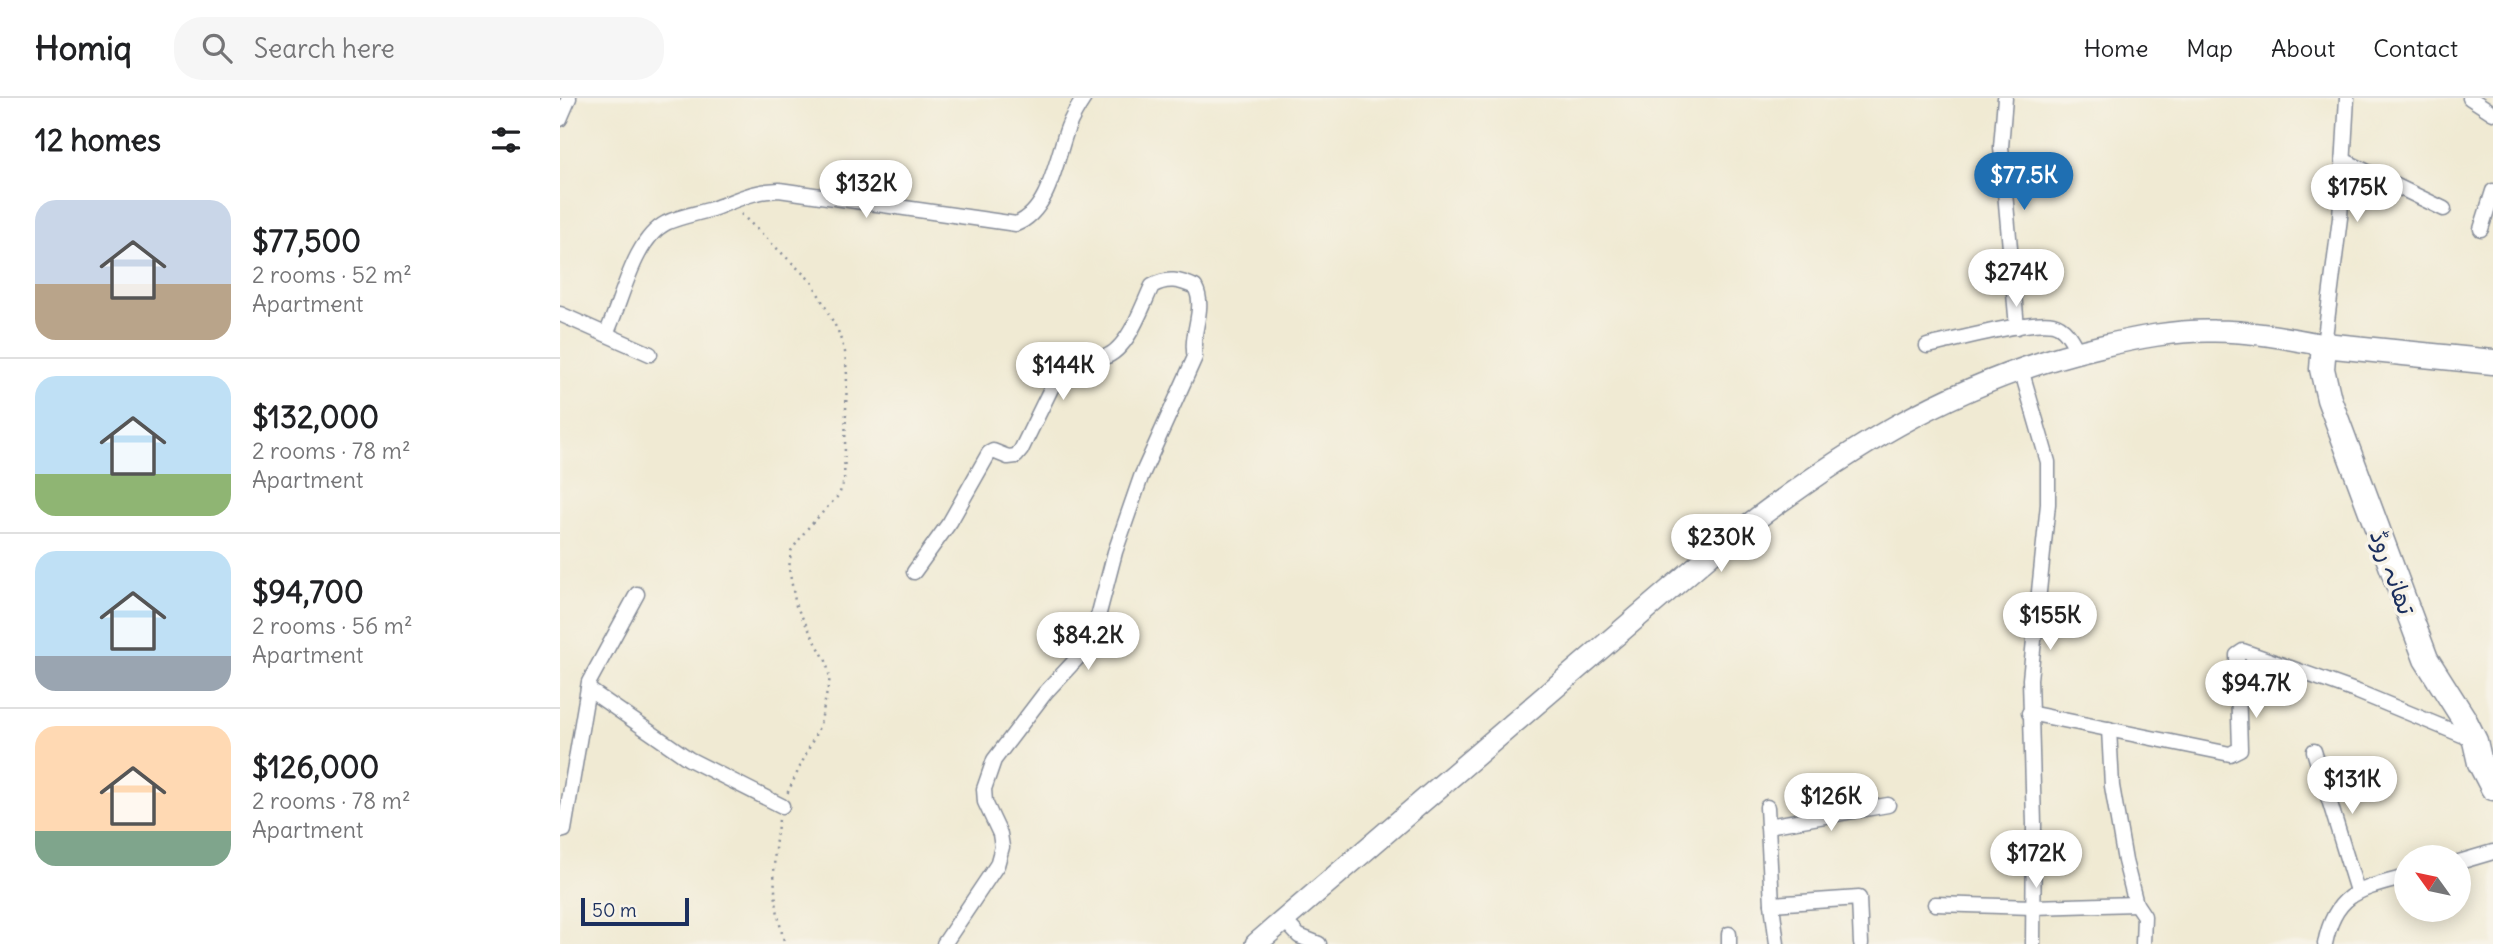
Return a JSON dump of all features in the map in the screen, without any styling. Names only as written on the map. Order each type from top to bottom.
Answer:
[{"type":"highway","points":[[2323,345],[2493,362]]},
{"type":"highway","name":"تھانہ روڈ","points":[[2323,345],[2322,369],[2329,399],[2426,659],[2464,719],[2483,756],[2493,788]]},
{"type":"main road","points":[[1256,944],[1718,548],[1783,498],[1860,446],[1907,419],[1971,387],[2021,369],[2078,352],[2159,335],[2211,330],[2257,332],[2323,345]]},
{"type":"street","points":[[560,119],[569,98]]},
{"type":"street","points":[[606,334],[639,252],[656,229],[681,216],[759,192],[779,190],[1016,224],[1028,219],[1052,175],[1069,124],[1084,98]]},
{"type":"street","points":[[2005,98],[2001,147],[2017,327]]},
{"type":"street","points":[[2323,345],[2340,218],[2347,98]]},
{"type":"street","points":[[2470,98],[2493,113]]},
{"type":"street","points":[[2343,160],[2444,209]]},
{"type":"street","points":[[2481,229],[2493,191]]},
{"type":"street","points":[[914,572],[950,522],[989,453],[993,451],[1008,457],[1016,456],[1021,450],[1064,362],[1072,356],[1102,358],[1109,355],[1124,341],[1152,286],[1160,281],[1178,281],[1195,287],[1199,301],[1193,340],[1195,357],[1141,477],[1115,552],[1091,636],[1084,651],[1045,693],[994,760],[984,789],[985,802],[1000,834],[1002,847],[997,865],[944,944]]},
{"type":"street","points":[[560,314],[650,354]]},
{"type":"street","points":[[1927,346],[2032,324],[2053,324],[2066,331],[2078,352]]},
{"type":"street","points":[[2021,369],[2048,462],[2048,504],[2030,679],[2034,824],[2033,944]]},
{"type":"street","points":[[560,831],[564,830],[589,682],[637,594]]},
{"type":"street","points":[[2029,713],[2230,754],[2240,749],[2237,655],[2243,651],[2358,692],[2483,756]]},
{"type":"street","points":[[588,689],[689,759],[782,806]]},
{"type":"street","points":[[2109,729],[2112,786],[2125,861],[2136,904],[2144,916],[2143,944]]},
{"type":"street","points":[[2314,751],[2357,891]]},
{"type":"street","points":[[1768,826],[1888,805]]},
{"type":"street","points":[[1767,807],[1777,944]]},
{"type":"street","points":[[2471,858],[2493,852]]},
{"type":"street","points":[[2325,944],[2328,926],[2335,913],[2357,891],[2394,880]]},
{"type":"street","points":[[1772,904],[1859,898],[1861,944]]},
{"type":"street","points":[[1935,904],[2033,907],[2136,904]]},
{"type":"street","points":[[1284,920],[1299,936],[1319,944]]},
{"type":"path","points":[[729,201],[772,245],[789,257],[811,282],[838,331],[845,352],[847,375],[844,481],[839,495],[813,521],[791,551],[789,569],[796,606],[825,661],[830,678],[820,726],[782,806],[774,846],[773,872],[785,944]]}]
